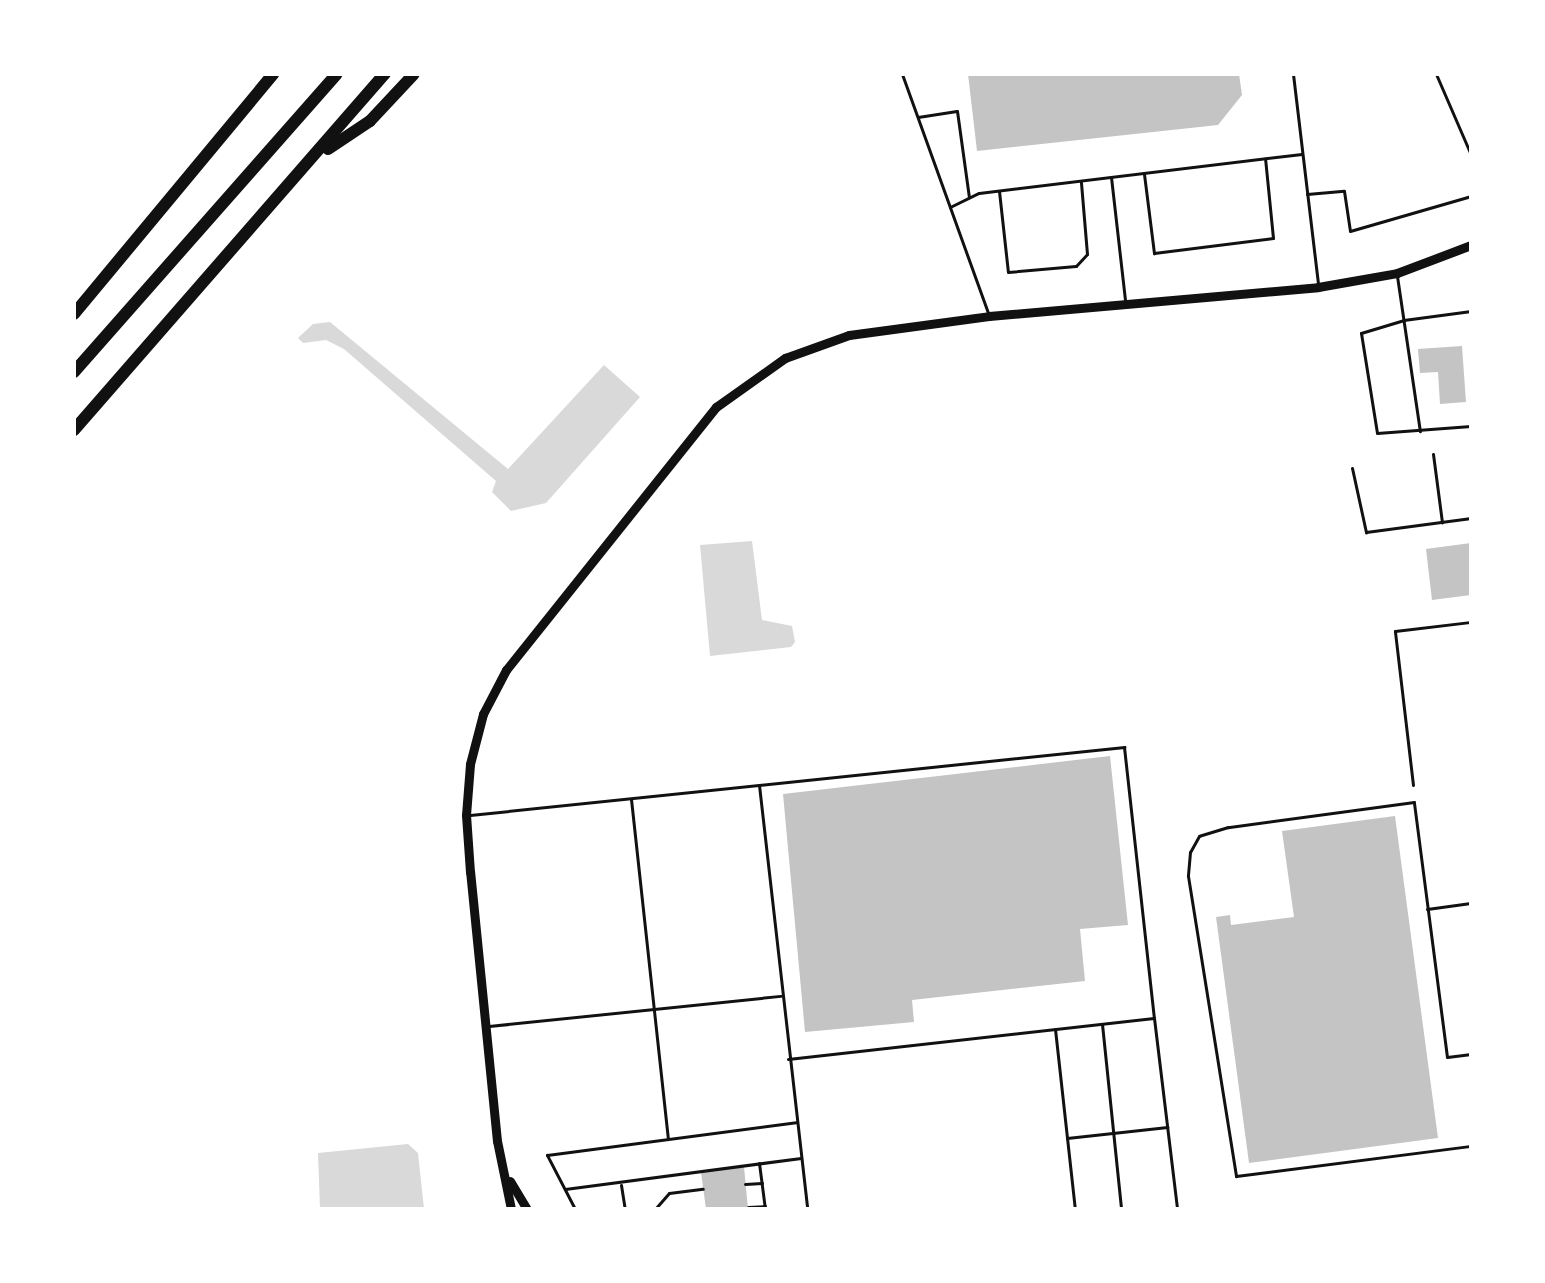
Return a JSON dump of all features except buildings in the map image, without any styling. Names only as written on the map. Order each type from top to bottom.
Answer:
[{"type":"highway","points":[[74,314],[273,74]]},
{"type":"highway","points":[[74,372],[337,74]]},
{"type":"highway","points":[[74,430],[315,158],[385,74]]},
{"type":"highway","points":[[315,158],[370,121],[414,74]]},
{"type":"street","points":[[511,1209],[497,1141],[466,815],[470,764],[483,714],[506,670],[716,407],[811,346],[849,335],[989,316],[1318,287],[1397,273],[1471,245]]},
{"type":"street","points":[[507,1178],[527,1209]]},
{"type":"lane","points":[[902,74],[989,316]]},
{"type":"lane","points":[[1293,74],[1318,287]]},
{"type":"lane","points":[[1436,74],[1471,155]]},
{"type":"lane","points":[[918,117],[957,111],[969,197]]},
{"type":"lane","points":[[950,207],[969,197],[999,191],[1302,154]]},
{"type":"lane","points":[[1144,173],[1154,253],[1273,238],[1265,158]]},
{"type":"lane","points":[[1111,177],[1126,304]]},
{"type":"lane","points":[[999,191],[1008,272],[1076,266],[1087,254],[1081,181]]},
{"type":"lane","points":[[1307,194],[1344,191],[1350,231],[1471,196]]},
{"type":"lane","points":[[1397,273],[1420,432]]},
{"type":"lane","points":[[1471,311],[1404,320],[1361,333],[1377,433],[1471,426]]},
{"type":"lane","points":[[1433,454],[1442,522]]},
{"type":"lane","points":[[1352,468],[1366,532],[1471,518]]},
{"type":"lane","points":[[1413,785],[1395,631],[1471,622]]},
{"type":"lane","points":[[466,815],[1124,747],[1177,1209]]},
{"type":"lane","points":[[759,785],[780,996],[807,1209]]},
{"type":"lane","points":[[631,799],[668,1137]]},
{"type":"lane","points":[[1471,1054],[1447,1057],[1414,802],[1228,827],[1199,836],[1190,852],[1188,876],[1236,1176],[1471,1146]]},
{"type":"lane","points":[[1427,909],[1471,903]]},
{"type":"lane","points":[[486,1027],[780,996]]},
{"type":"lane","points":[[788,1059],[1154,1018]]},
{"type":"lane","points":[[1102,1024],[1121,1209]]},
{"type":"lane","points":[[1055,1029],[1075,1209]]},
{"type":"lane","points":[[575,1209],[547,1155],[796,1122]]},
{"type":"lane","points":[[1067,1138],[1167,1127]]},
{"type":"lane","points":[[565,1189],[621,1185],[629,1179],[801,1158]]},
{"type":"lane","points":[[748,1207],[765,1207],[759,1163]]},
{"type":"lane","points":[[745,1184],[762,1183]]},
{"type":"lane","points":[[621,1185],[625,1209]]},
{"type":"lane","points":[[655,1209],[669,1193],[703,1189]]},
{"type":"shaded area","points":[[330,322],[508,469],[604,365],[640,397],[546,503],[511,511],[492,492],[496,481],[344,349],[326,340],[303,343],[298,338],[313,324]]},
{"type":"shaded area","points":[[752,541],[762,620],[792,626],[795,642],[791,647],[710,656],[700,545]]},
{"type":"shaded area","points":[[408,1144],[418,1153],[424,1209],[320,1209],[318,1153]]}]
